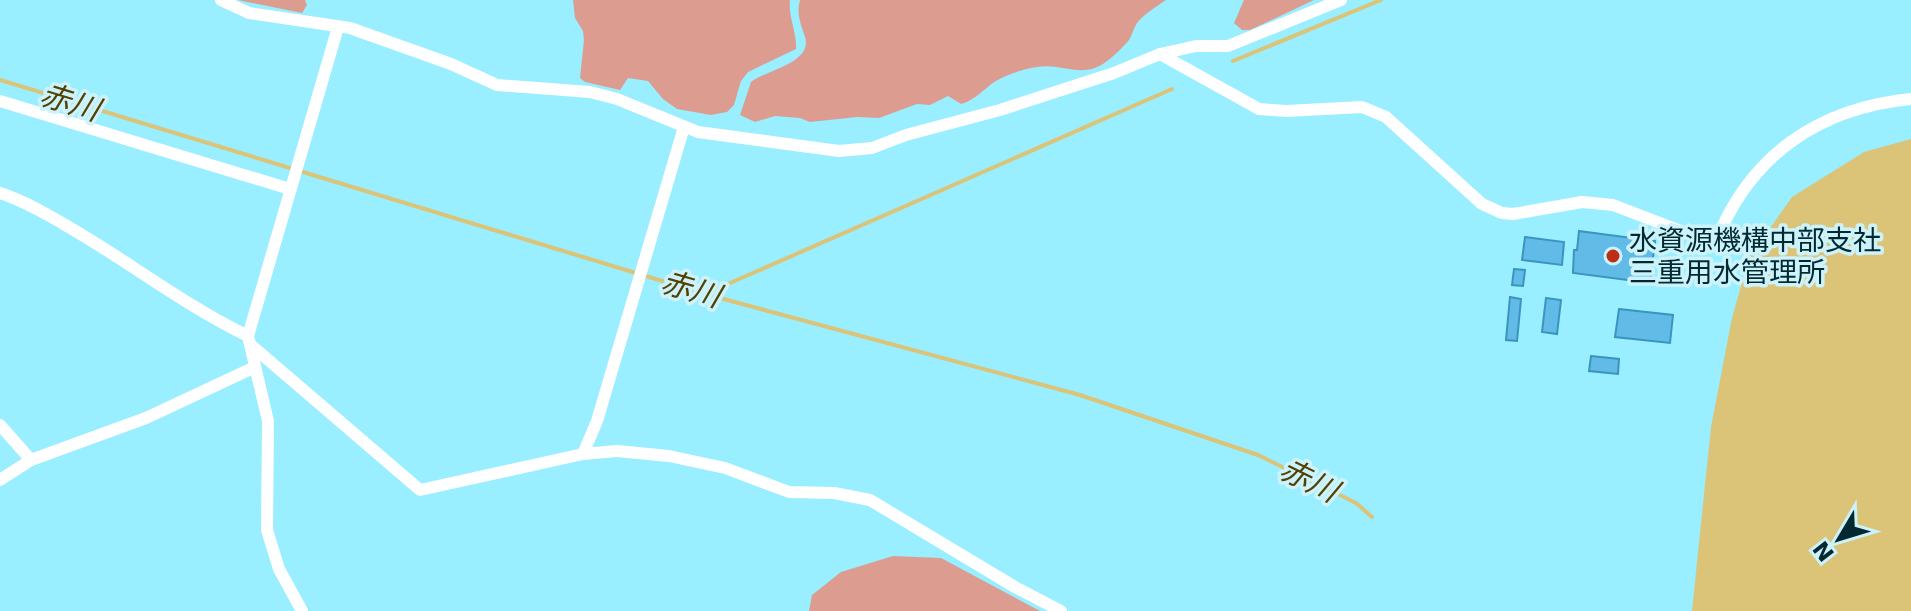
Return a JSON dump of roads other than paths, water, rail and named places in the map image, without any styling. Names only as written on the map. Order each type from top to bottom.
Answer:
[{"type":"street","points":[[221,0],[249,13],[350,28],[451,64],[497,85],[590,92],[617,99],[698,132],[807,148],[856,151],[1000,110],[1114,73],[1160,54],[1196,46],[1228,46],[1341,0]]},
{"type":"street","points":[[302,611],[279,569],[267,530],[268,429],[249,340],[338,27]]},
{"type":"street","points":[[1160,54],[1259,109],[1286,111],[1348,106],[1375,110],[1482,204],[1502,213],[1596,201],[1715,244],[1736,200],[1764,165],[1787,143],[1843,113],[1864,106],[1911,99]]},
{"type":"street","points":[[0,101],[291,184]]},
{"type":"street","points":[[583,454],[597,421],[684,127]]},
{"type":"street","points":[[0,193],[19,199],[97,243],[249,340],[420,490],[583,454],[617,451],[669,456],[725,468],[789,492],[834,493],[870,500],[1061,611]]},
{"type":"street","points":[[0,480],[31,460],[146,418],[255,367]]},
{"type":"street","points":[[0,425],[31,460]]},
{"type":"waterway","points":[[1233,61],[1381,0]]},
{"type":"waterway","name":"赤川","points":[[0,80],[705,294],[1080,395],[1258,455],[1356,503],[1372,517]]},
{"type":"waterway","points":[[705,294],[1172,89]]},
{"type":"place","name":"水資源機構中部支社 三重用水管理所","points":[[1613,256]]}]
